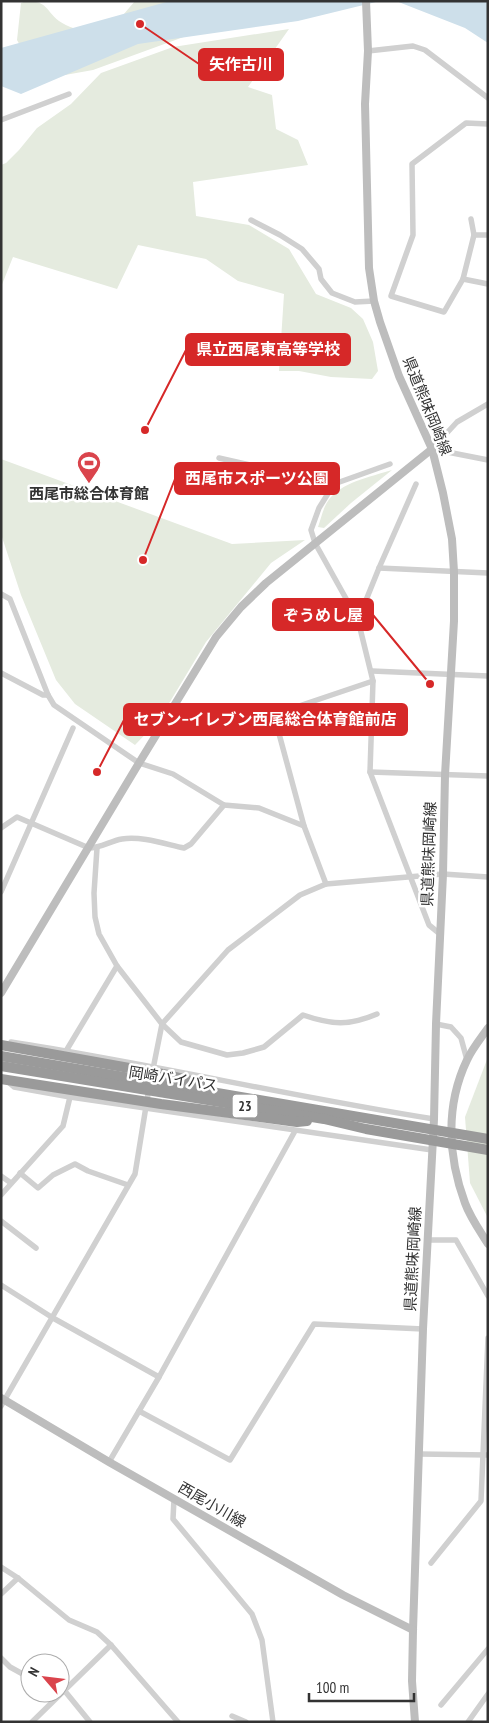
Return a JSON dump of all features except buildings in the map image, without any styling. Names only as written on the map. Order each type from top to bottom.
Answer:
[{"type":"highway","name":"23","points":[[1,1044],[168,1075],[230,1091],[289,1101],[298,1106]]},
{"type":"highway","name":"岡崎バイパス","points":[[1,1056],[488,1139]]},
{"type":"highway","name":"岡崎バイパス","points":[[1,1066],[324,1119],[366,1129],[488,1150]]},
{"type":"highway","name":"23","points":[[7,1080],[161,1104],[297,1122],[324,1119]]},
{"type":"main road","name":"県道熊味岡崎線","points":[[366,1],[368,51],[365,123],[370,268],[374,301],[400,376],[432,449],[452,539],[454,572],[451,674],[445,775],[434,1119],[423,1330],[413,1630],[412,1681],[415,1722]]},
{"type":"main road","points":[[1,993],[216,637],[241,607],[266,583],[432,449]]},
{"type":"main road","points":[[488,1028],[467,1060],[456,1091],[450,1123],[450,1142],[466,1205],[488,1244]]},
{"type":"main road","name":"西尾小川線","points":[[3,1401],[343,1595],[413,1630]]},
{"type":"street","points":[[368,51],[414,46],[425,50],[488,98]]},
{"type":"street","points":[[1,120],[69,94]]},
{"type":"street","points":[[471,219],[474,235],[463,279],[444,312],[391,296],[413,235],[412,164],[466,123],[488,124]]},
{"type":"street","points":[[251,220],[302,249],[319,270],[322,279],[332,293],[355,302],[374,301]]},
{"type":"street","points":[[474,235],[488,235]]},
{"type":"street","points":[[463,279],[488,284]]},
{"type":"street","points":[[432,449],[457,422],[488,404]]},
{"type":"street","points":[[432,449],[488,460]]},
{"type":"street","points":[[219,458],[334,484],[390,464]]},
{"type":"street","points":[[334,484],[319,508],[311,530],[315,543],[358,620],[372,672],[370,772],[411,876],[428,926],[440,934]]},
{"type":"street","points":[[358,620],[378,568],[416,484]]},
{"type":"street","points":[[378,568],[488,573]]},
{"type":"street","points":[[1,594],[10,599],[48,695],[54,705],[139,763],[173,774],[224,804],[259,808],[304,826]]},
{"type":"street","points":[[372,672],[488,676]]},
{"type":"street","points":[[1,674],[43,696],[48,695]]},
{"type":"street","points":[[326,884],[304,826],[278,730],[287,715],[296,707],[373,681]]},
{"type":"street","points":[[1,892],[73,728]]},
{"type":"street","points":[[370,772],[488,776]]},
{"type":"street","points":[[1,828],[17,817],[89,848],[97,848],[123,839],[138,839],[184,848],[191,844],[224,804]]},
{"type":"street","points":[[97,848],[94,893],[95,917],[99,934],[117,966],[162,1024],[181,1042],[227,1054],[243,1053],[264,1047],[303,1015],[323,1022],[346,1024],[377,1014]]},
{"type":"street","points":[[3,1401],[53,1318],[134,1174],[162,1024],[228,950],[300,895],[326,884],[443,874],[488,876]]},
{"type":"street","points":[[66,1051],[117,966]]},
{"type":"street","points":[[436,1024],[451,1027],[460,1038],[467,1060]]},
{"type":"street","points":[[1,1044],[10,1042],[153,1066],[264,1089],[434,1119]]},
{"type":"street","points":[[7,1080],[14,1087],[70,1097],[432,1150]]},
{"type":"street","points":[[1,1195],[63,1126],[70,1097]]},
{"type":"street","points":[[109,1462],[159,1378],[295,1131]]},
{"type":"street","points":[[20,1173],[38,1188],[53,1175],[75,1164],[128,1186]]},
{"type":"street","points":[[1,1176],[11,1183]]},
{"type":"street","points":[[1,1222],[36,1248]]},
{"type":"street","points":[[427,1240],[456,1240],[488,1296]]},
{"type":"street","points":[[1,1285],[53,1318],[159,1378]]},
{"type":"street","points":[[139,1411],[230,1460],[314,1324],[423,1330]]},
{"type":"street","points":[[431,1563],[481,1501],[485,1455],[488,1338]]},
{"type":"street","points":[[419,1454],[485,1455]]},
{"type":"street","points":[[174,1499],[173,1518],[252,1614],[262,1640],[273,1722]]},
{"type":"street","points":[[1,1566],[69,1620],[97,1632],[178,1722]]},
{"type":"street","points":[[1,1594],[18,1578]]},
{"type":"street","points":[[70,1683],[111,1646]]},
{"type":"street","points":[[441,1706],[488,1649]]},
{"type":"street","points":[[1,1658],[20,1672]]},
{"type":"street","points":[[468,1722],[488,1694]]},
{"type":"street","points":[[70,1699],[90,1722]]},
{"type":"street","points":[[32,1722],[50,1703]]},
{"type":"street","points":[[232,1716],[246,1722]]},
{"type":"shaded area","points":[[26,1],[42,4],[62,23],[90,34],[118,21],[135,1],[315,1],[222,23],[93,70],[65,75],[28,60],[17,40],[21,3]]},
{"type":"shaded area","points":[[289,29],[248,87],[272,95],[276,129],[298,140],[308,165],[193,182],[196,216],[249,225],[289,249],[316,294],[351,308],[363,319],[373,342],[378,371],[372,379],[331,377],[299,371],[279,371],[284,294],[238,281],[206,259],[138,245],[117,289],[13,257],[1,287],[1,165],[6,163],[19,150],[37,128],[71,104],[101,73],[173,47]]},
{"type":"shaded area","points":[[1,459],[232,544],[305,540],[271,563],[206,642],[159,720],[135,745],[75,704],[56,680],[21,595],[1,534]]},
{"type":"shaded area","points":[[392,470],[324,528],[318,527],[326,504],[340,489],[357,481]]},
{"type":"shaded area","points":[[488,1057],[488,1218],[470,1183],[465,1117]]},
{"type":"water","points":[[170,1],[380,1],[298,21],[138,44],[21,94],[1,86],[1,48]]},
{"type":"water","points":[[396,1],[488,1],[488,43],[465,28]]},
{"type":"place","name":"矢作古川","points":[[140,24]]},
{"type":"place","name":"県立西尾東高等学校","points":[[145,430]]},
{"type":"place","name":"西尾市総合体育館","points":[[89,484]]},
{"type":"place","name":"西尾市スポーツ公園","points":[[143,560]]},
{"type":"place","name":"ぞうめし屋","points":[[430,684]]},
{"type":"place","name":"セブン−イレブン西尾総合体育館前店","points":[[97,772]]}]
